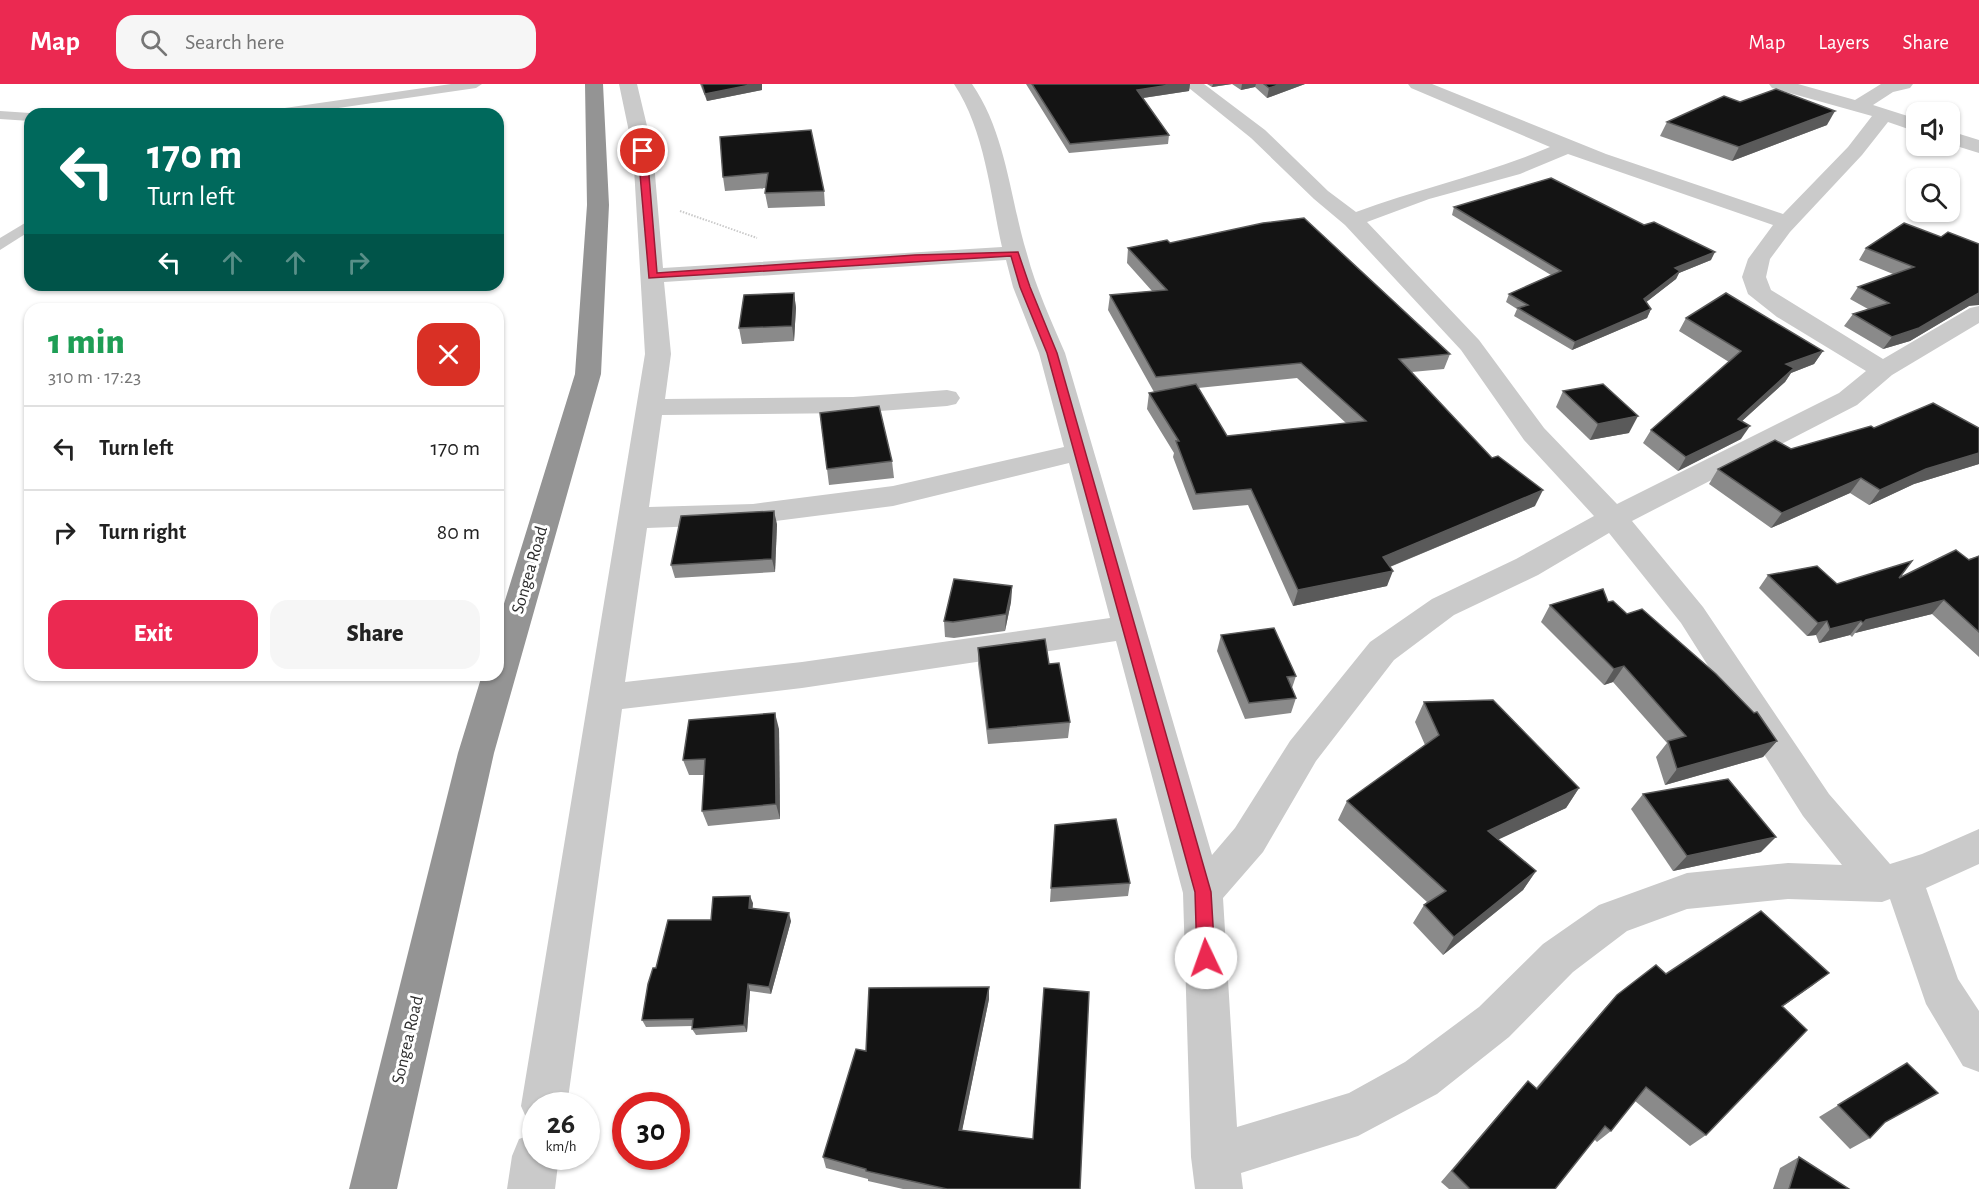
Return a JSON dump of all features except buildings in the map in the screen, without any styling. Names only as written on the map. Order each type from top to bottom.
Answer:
[{"type":"highway","name":"Songea Road","points":[[504,658],[588,374],[598,205],[594,84]]},
{"type":"highway","name":"Songea Road","points":[[373,1189],[476,753],[497,681]]},
{"type":"street","points":[[546,1092],[658,354],[643,151],[628,84]]},
{"type":"street","points":[[963,84],[973,99],[984,124],[1015,254],[1025,287],[1052,353],[1203,892],[1217,1173],[1358,1113],[1421,1078],[1494,1022],[1558,958],[1613,918],[1687,891],[1788,881],[1892,881],[1930,869],[1979,846]]},
{"type":"street","points":[[1192,84],[1258,134],[1321,195],[1353,220],[1470,345],[1534,434],[1614,518],[1692,615],[1816,805],[1892,881],[1941,990],[1979,1050]]},
{"type":"street","points":[[1417,84],[1531,133],[1732,205],[1787,222]]},
{"type":"street","points":[[1778,84],[1906,122]]},
{"type":"street","points":[[1858,106],[1887,88],[1904,84]]},
{"type":"street","points":[[1882,370],[1760,294],[1754,277],[1759,259],[1787,222],[1855,151],[1884,114]]},
{"type":"street","points":[[1960,140],[1979,147]]},
{"type":"street","points":[[1353,220],[1422,195],[1513,170],[1569,146]]},
{"type":"street","points":[[652,276],[818,264],[1015,254]]},
{"type":"street","points":[[1203,892],[1249,840],[1303,751],[1382,651],[1443,607],[1527,567],[1614,518],[1848,399],[1882,370],[1979,313]]},
{"type":"street","points":[[650,407],[853,405],[947,398]]},
{"type":"street","points":[[633,518],[753,514],[892,496],[1078,452]]},
{"type":"street","points":[[606,697],[906,661],[1128,627]]},
{"type":"street","points":[[531,1189],[534,1170]]},
{"type":"lane","points":[[312,108],[476,84]]},
{"type":"lane","points":[[0,115],[24,117]]},
{"type":"lane","points":[[0,245],[24,228]]},
{"type":"path","points":[[647,203],[740,230],[818,264]]},
{"type":"route","points":[[643,151],[652,276],[915,258],[1015,254],[1025,287],[1052,353],[1203,892],[1206,958]]}]
